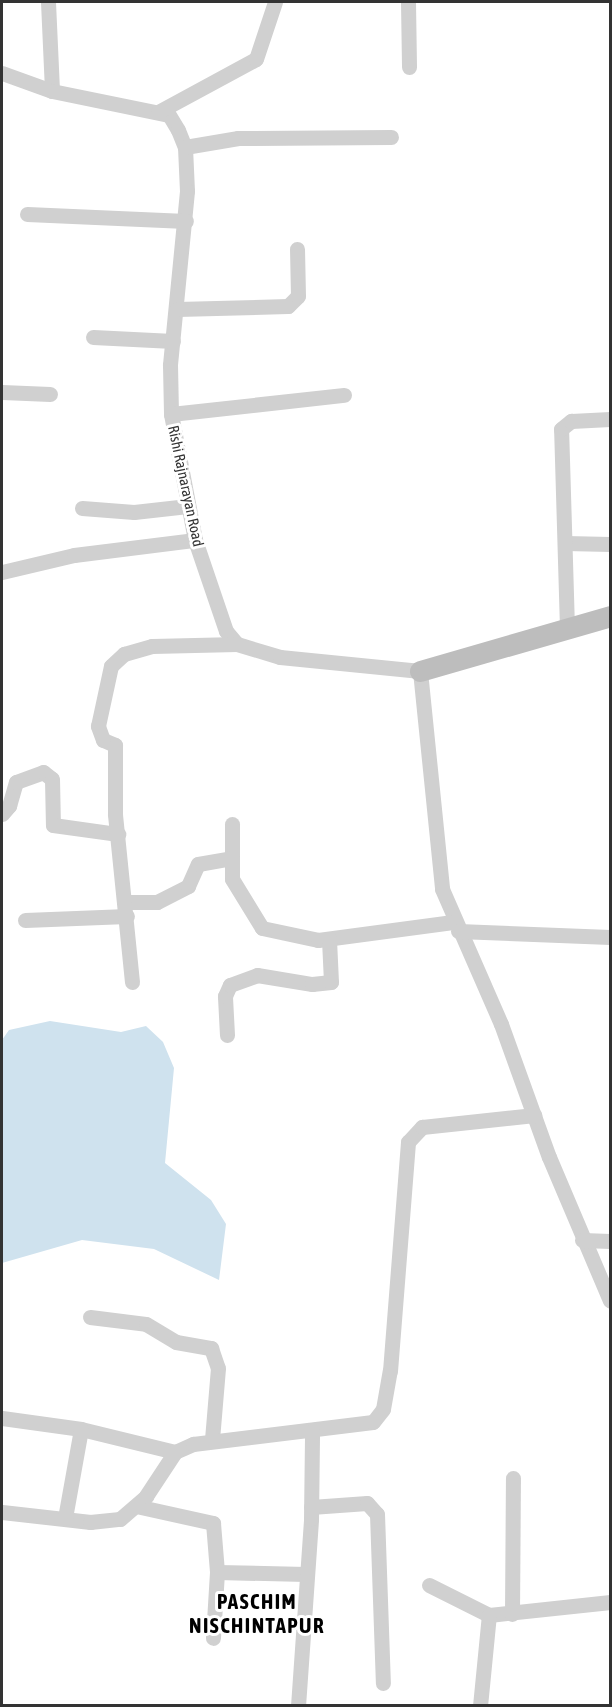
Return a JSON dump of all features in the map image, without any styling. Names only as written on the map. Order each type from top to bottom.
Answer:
[{"type":"main road","points":[[420,671],[610,616]]},
{"type":"street","points":[[48,2],[52,91]]},
{"type":"street","points":[[2,73],[52,91],[158,112],[256,59],[274,2]]},
{"type":"street","points":[[408,2],[409,67]]},
{"type":"street","name":"Rishi Rajnarayan Road","points":[[158,112],[169,115],[185,147],[186,221],[173,341],[171,414],[195,540],[226,631],[237,644]]},
{"type":"street","points":[[185,147],[238,138],[391,137]]},
{"type":"street","points":[[27,214],[186,221]]},
{"type":"street","points":[[177,309],[288,306],[298,296],[297,249]]},
{"type":"street","points":[[93,337],[173,341]]},
{"type":"street","points":[[2,393],[50,394]]},
{"type":"street","points":[[171,414],[344,395]]},
{"type":"street","points":[[567,628],[561,429],[571,421],[610,419]]},
{"type":"street","points":[[82,508],[134,512],[188,506]]},
{"type":"street","points":[[2,572],[74,555],[195,540]]},
{"type":"street","points":[[565,543],[610,544]]},
{"type":"street","points":[[132,982],[118,834],[116,745],[103,740],[98,726],[111,666],[144,648],[237,644],[280,657],[420,671],[437,861],[456,927],[501,1024],[582,1240],[610,1301]]},
{"type":"street","points":[[2,814],[9,806],[16,783],[43,772],[52,779],[53,825],[118,834]]},
{"type":"street","points":[[232,824],[231,858],[234,885],[244,896],[256,923],[306,939],[456,927],[610,937]]},
{"type":"street","points":[[25,920],[126,909],[156,903],[188,886],[198,864],[231,858]]},
{"type":"street","points":[[227,1035],[225,996],[230,985],[258,975],[312,984],[331,982],[328,939]]},
{"type":"street","points":[[2,1418],[81,1429],[175,1452],[212,1440],[312,1431],[373,1422],[383,1409],[400,1273],[408,1142],[422,1127],[534,1115]]},
{"type":"street","points":[[582,1240],[610,1241]]},
{"type":"street","points":[[90,1317],[146,1324],[176,1342],[211,1348],[218,1368],[212,1440]]},
{"type":"street","points":[[65,1518],[81,1429]]},
{"type":"street","points":[[298,1706],[311,1507],[312,1431]]},
{"type":"street","points":[[2,1512],[111,1521],[129,1516],[175,1452]]},
{"type":"street","points":[[512,1614],[513,1478]]},
{"type":"street","points":[[311,1507],[367,1503],[377,1514],[383,1683]]},
{"type":"street","points":[[136,1506],[213,1523],[217,1572],[213,1638]]},
{"type":"street","points":[[217,1572],[306,1574]]},
{"type":"street","points":[[429,1585],[489,1615],[610,1602]]},
{"type":"street","points":[[480,1706],[489,1615]]},
{"type":"water","points":[[50,1021],[121,1032],[146,1026],[163,1042],[174,1068],[165,1163],[211,1200],[226,1224],[219,1280],[154,1249],[82,1240],[2,1263],[2,1040],[9,1030]]},
{"type":"district","name":"PASCHIM NISCHINTAPUR","points":[[257,1613]]}]
